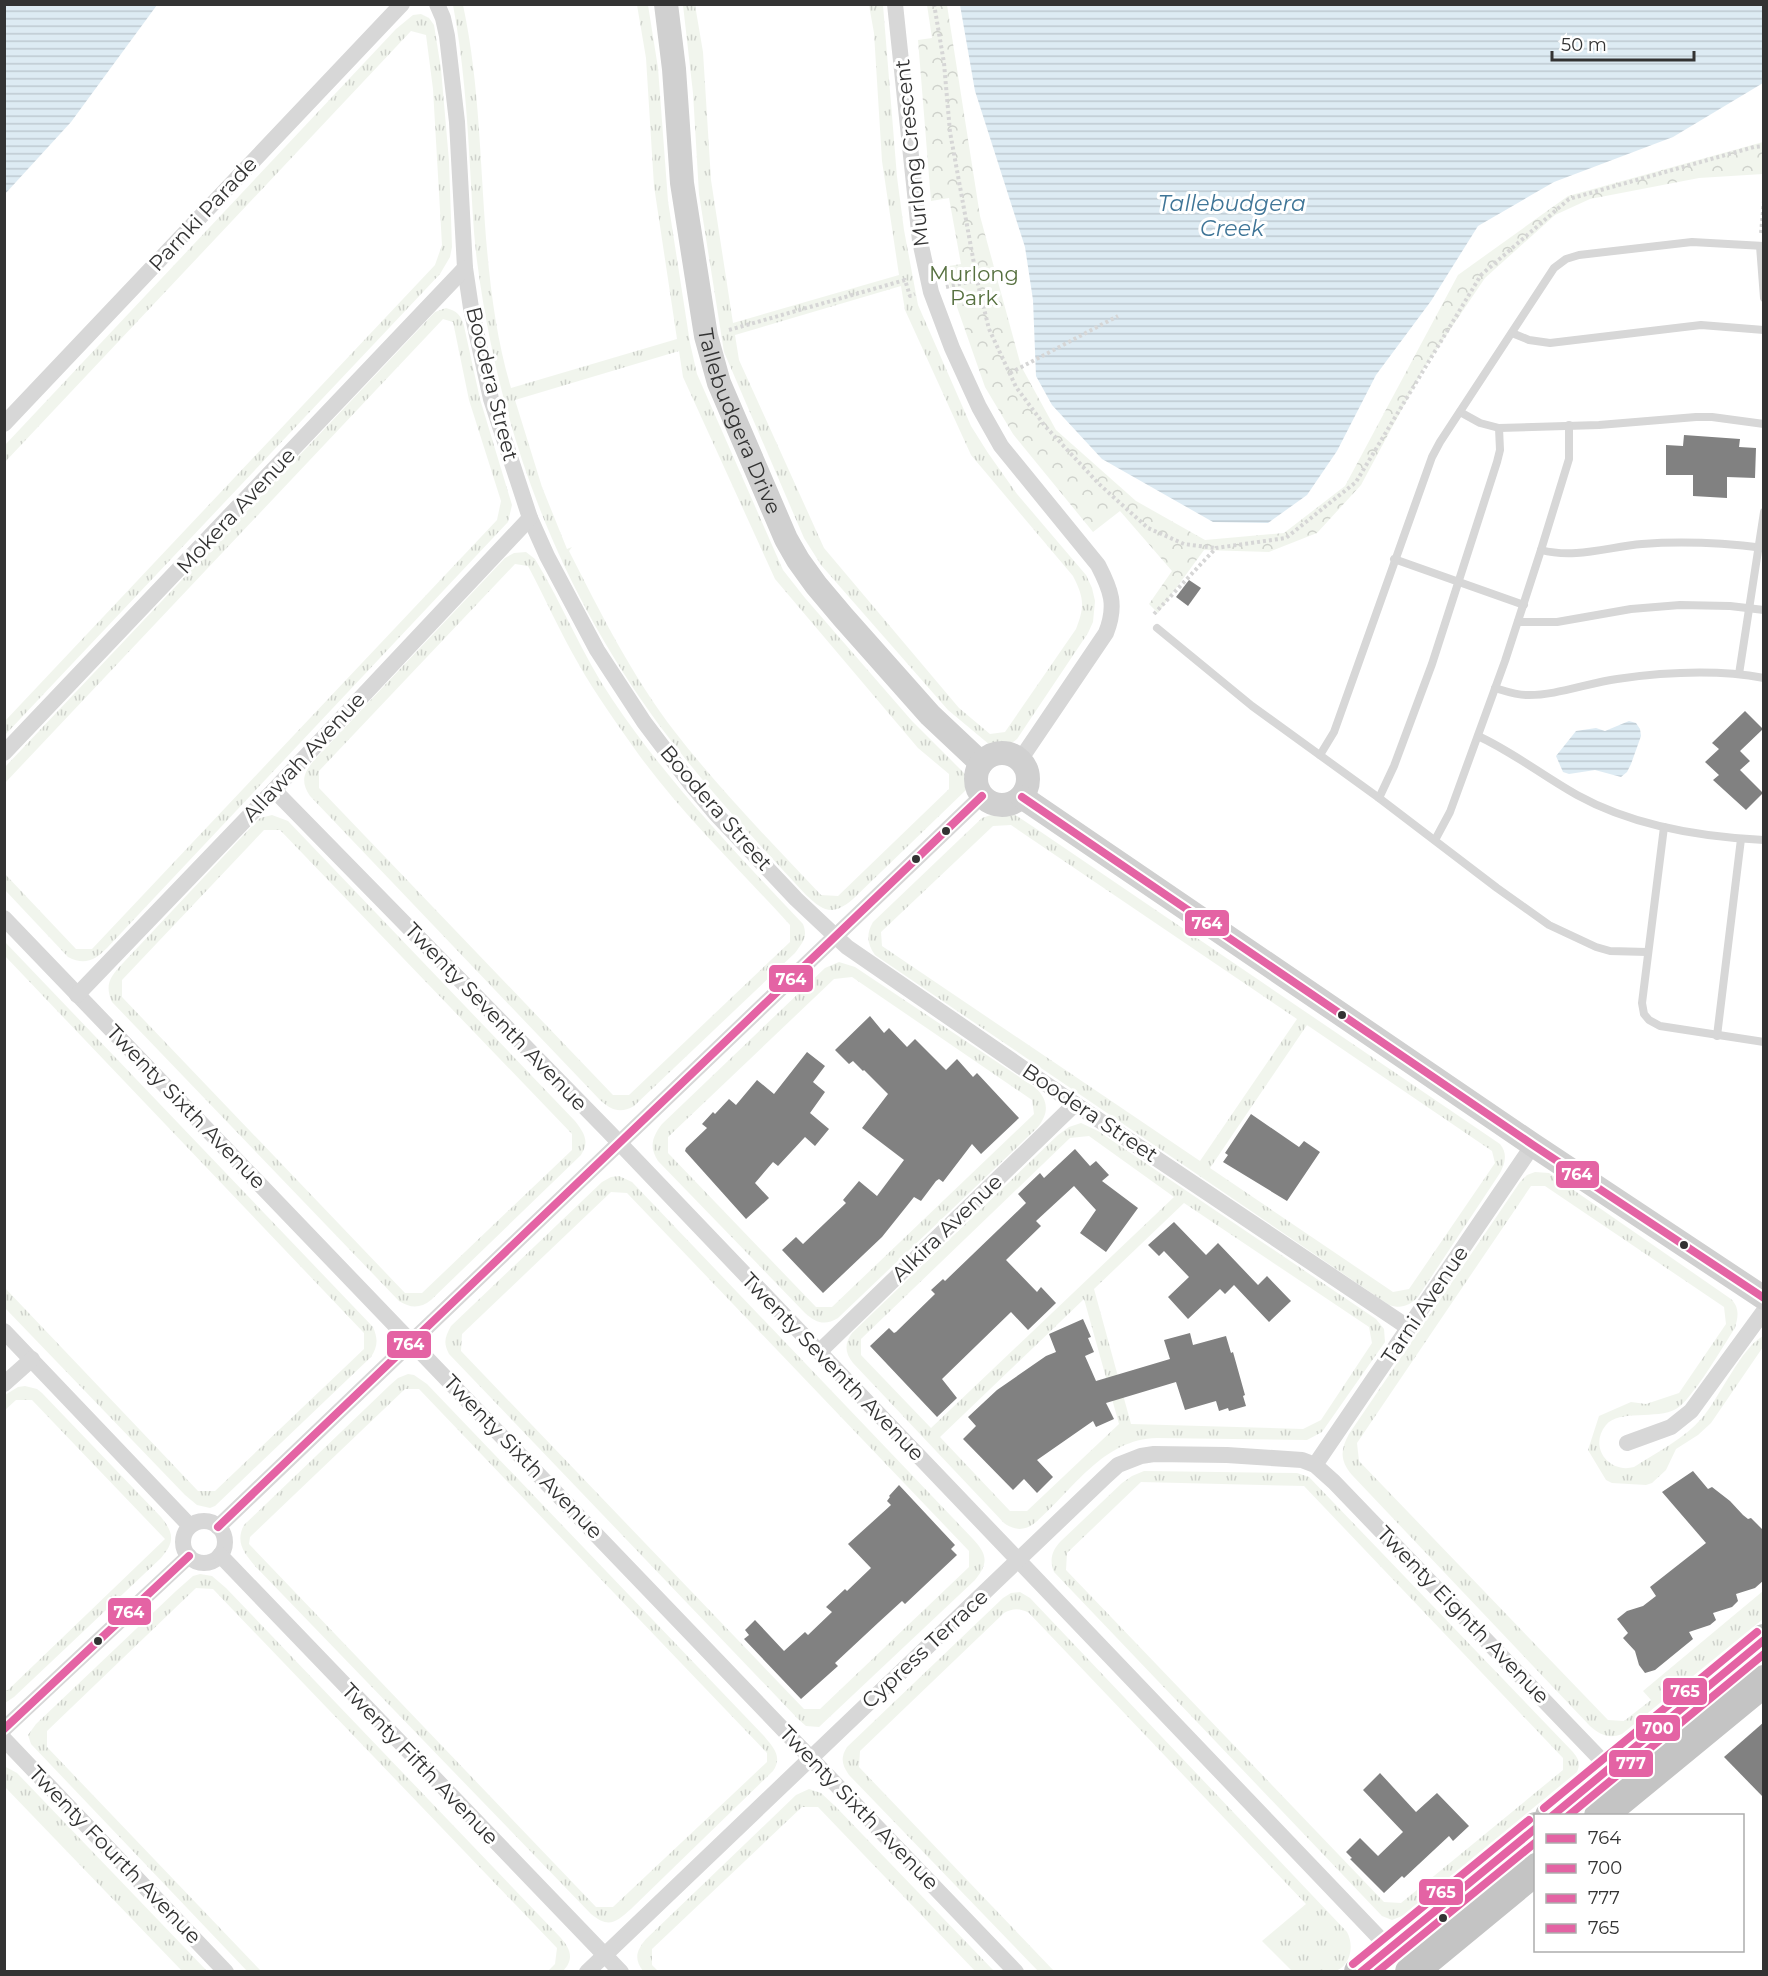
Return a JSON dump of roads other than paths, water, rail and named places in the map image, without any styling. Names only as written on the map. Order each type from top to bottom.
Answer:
[{"type":"highway","points":[[1552,1814],[1764,1640]]},
{"type":"highway","points":[[1601,1814],[1764,1681]]},
{"type":"highway","points":[[1360,1971],[1534,1830]]},
{"type":"highway","points":[[1411,1971],[1534,1871]]},
{"type":"street","name":"Parnki Parade","points":[[4,424],[402,4]]},
{"type":"street","name":"Boodera Street","points":[[436,4],[443,18],[450,58],[457,122],[465,268],[471,308],[491,399],[530,518],[597,650],[644,722],[716,814],[834,936],[1075,1104],[1409,1328]]},
{"type":"street","name":"Tallebudgera Drive","points":[[666,4],[674,69],[681,172],[690,243],[704,327],[723,394],[786,539],[798,560],[843,617],[930,715],[981,763]]},
{"type":"street","name":"Murlong Crescent","points":[[895,4],[920,241],[931,292],[952,348],[979,407],[1001,446],[1098,565],[1113,602],[1113,617],[1106,633],[1020,760]]},
{"type":"street","name":"Mokera Avenue","points":[[4,753],[465,268]]},
{"type":"street","name":"Allawah Avenue","points":[[78,995],[530,518]]},
{"type":"street","points":[[1004,753],[1020,760],[1028,773],[1029,782],[1022,797],[1006,805],[989,802],[982,796],[976,779],[981,763],[996,754],[1004,753]]},
{"type":"street","name":"Twenty Seventh Avenue","points":[[274,790],[619,1143],[1389,1948]]},
{"type":"street","points":[[218,1527],[982,796]]},
{"type":"street","points":[[1022,797],[1533,1145],[1764,1298]]},
{"type":"street","name":"Twenty Sixth Avenue","points":[[4,918],[1016,1971]]},
{"type":"street","name":"Alkira Avenue","points":[[819,1352],[1075,1104]]},
{"type":"street","name":"Tarni Avenue","points":[[1315,1465],[1533,1145]]},
{"type":"street","points":[[1627,1443],[1671,1427],[1686,1416],[1701,1399],[1764,1311]]},
{"type":"street","points":[[4,1331],[190,1526]]},
{"type":"street","points":[[4,1384],[32,1359]]},
{"type":"street","name":"Cypress Terrace","points":[[587,1971],[1118,1465],[1131,1458],[1154,1454],[1227,1455],[1302,1460],[1315,1465]]},
{"type":"street","name":"Twenty Eighth Avenue","points":[[1315,1465],[1609,1768]]},
{"type":"street","points":[[207,1521],[218,1527],[224,1538],[220,1555],[208,1562],[194,1560],[189,1556],[183,1544],[183,1537],[190,1526],[195,1522],[207,1521]]},
{"type":"street","name":"Twenty Fifth Avenue","points":[[220,1555],[621,1971]]},
{"type":"street","points":[[4,1729],[189,1556]]},
{"type":"street","name":"Twenty Fourth Avenue","points":[[4,1739],[226,1971]]},
{"type":"lane","points":[[1320,755],[1334,732],[1432,458],[1554,268],[1566,258],[1579,255],[1692,242],[1762,246],[1764,298]]},
{"type":"lane","points":[[1512,333],[1529,340],[1550,343],[1701,325],[1764,330]]},
{"type":"lane","points":[[1460,412],[1480,423],[1499,428],[1696,417],[1764,424]]},
{"type":"lane","points":[[1435,840],[1450,812],[1524,605],[1569,459],[1569,425]]},
{"type":"lane","points":[[1379,798],[1394,766],[1460,582],[1497,462],[1500,450],[1499,428]]},
{"type":"lane","points":[[1739,674],[1761,548],[1764,512]]},
{"type":"lane","points":[[1541,550],[1573,555],[1622,546],[1665,543],[1728,544],[1761,548]]},
{"type":"lane","points":[[1394,559],[1524,605]]},
{"type":"lane","points":[[1518,622],[1557,622],[1656,606],[1703,605],[1764,610]]},
{"type":"lane","points":[[1157,628],[1252,706],[1379,798],[1522,907],[1574,938],[1610,951],[1647,952]]},
{"type":"lane","points":[[1495,688],[1515,694],[1533,695],[1615,679],[1678,672],[1739,674],[1764,678]]},
{"type":"lane","points":[[1478,736],[1502,747],[1557,783],[1596,804],[1637,819],[1664,827],[1741,839],[1764,840]]},
{"type":"lane","points":[[1664,827],[1647,952],[1642,1003],[1644,1014],[1648,1020],[1660,1026],[1764,1042]]},
{"type":"lane","points":[[1717,1036],[1741,839]]},
{"type":"water","points":[[5,4],[157,5],[71,122],[5,194]]},
{"type":"water","name":"Tallebudgera Creek","points":[[960,5],[1763,5],[1763,83],[1673,137],[1554,182],[1478,226],[1431,301],[1376,375],[1337,451],[1307,495],[1268,523],[1213,522],[1102,459],[1052,405],[1036,376],[1033,300],[1025,247],[975,91]]},
{"type":"water","points":[[1629,721],[1636,723],[1641,736],[1631,764],[1621,777],[1595,770],[1569,774],[1563,772],[1556,756],[1576,731],[1596,728],[1605,731]]},
{"type":"park label","name":"Murlong Park","points":[[974,286]]}]
